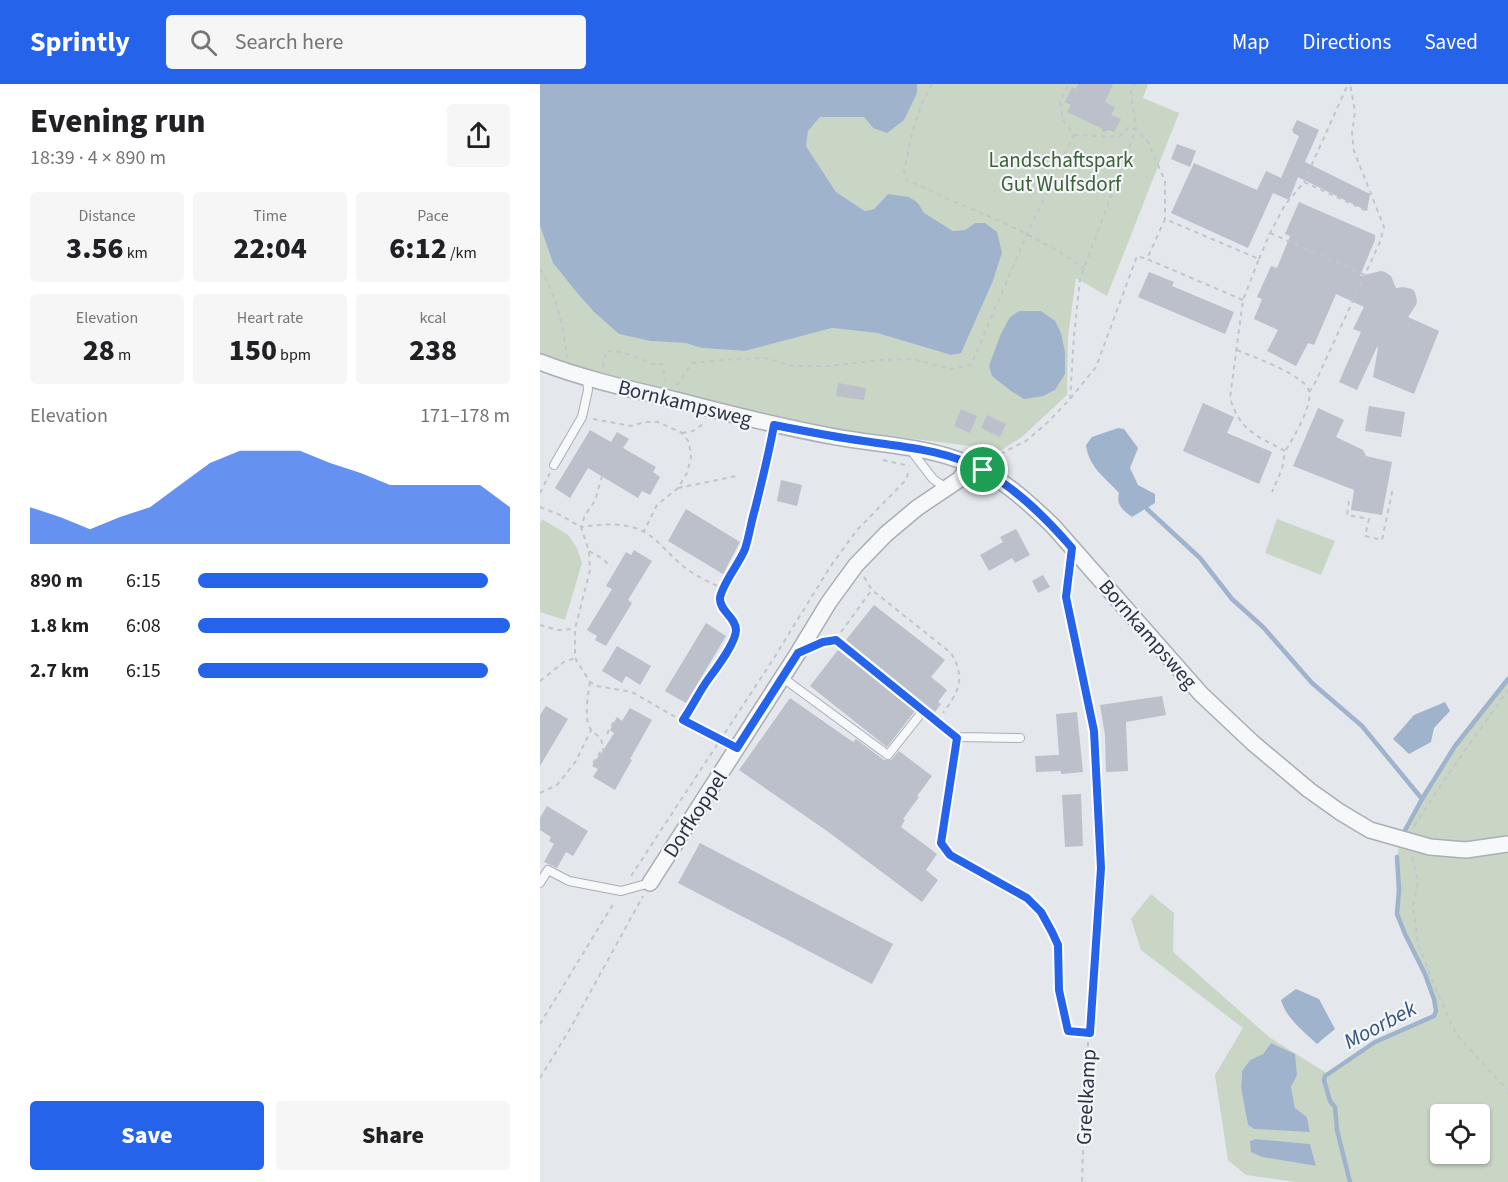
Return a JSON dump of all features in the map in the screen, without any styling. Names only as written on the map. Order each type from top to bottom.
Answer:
[{"type":"street","name":"Bornkampsweg","points":[[540,362],[587,379],[774,425],[953,457],[976,467],[1012,489],[1053,526],[1194,687],[1253,743],[1309,790],[1340,812],[1370,830],[1430,846],[1466,850],[1508,844]]},
{"type":"street","name":"Dorfkoppel","points":[[650,883],[783,678],[829,602],[856,565],[885,534],[917,508],[976,467]]},
{"type":"lane","points":[[554,465],[582,417],[588,390],[587,379]]},
{"type":"lane","points":[[745,549],[774,425]]},
{"type":"lane","points":[[909,448],[933,479],[946,488]]},
{"type":"lane","points":[[798,653],[823,642],[836,640],[957,738],[1020,738]]},
{"type":"lane","points":[[783,678],[888,755],[923,711]]},
{"type":"lane","points":[[540,883],[548,870],[570,881],[621,891],[650,883]]},
{"type":"path","points":[[932,84],[922,103],[912,133],[904,171],[907,180],[1027,234],[1058,250],[1084,268]]},
{"type":"path","points":[[1069,84],[1060,102],[1064,120],[1074,135]]},
{"type":"path","points":[[1070,399],[1080,279],[1136,129],[1131,92],[1135,84]]},
{"type":"path","points":[[1285,451],[1252,433],[1234,411],[1230,398],[1243,300],[1270,233],[1285,205],[1304,182],[1349,84]]},
{"type":"path","points":[[1309,392],[1380,242],[1384,227],[1354,151],[1352,134],[1355,111],[1349,84]]},
{"type":"path","points":[[1074,135],[1119,137],[1128,128],[1136,129],[1148,142],[1165,181],[1165,219],[1148,259]]},
{"type":"path","points":[[602,370],[606,351],[623,352],[655,364],[662,364],[666,384],[678,384],[692,363],[734,359],[765,358],[793,366],[829,366],[913,359],[951,369],[971,365],[1027,234],[1074,135]]},
{"type":"path","points":[[1304,182],[1367,211]]},
{"type":"path","points":[[1165,219],[1259,260]]},
{"type":"path","points":[[1270,233],[1365,275]]},
{"type":"path","points":[[976,467],[1026,441],[1070,399],[1096,367],[1137,256],[1243,300]]},
{"type":"path","points":[[540,269],[549,287],[565,334],[568,362]]},
{"type":"path","points":[[1236,350],[1294,375],[1305,384],[1309,392],[1309,402],[1285,451],[1282,469],[1272,492]]},
{"type":"path","points":[[582,417],[631,426],[645,422],[658,422],[682,433],[690,442],[691,457],[687,472],[678,488],[657,505],[644,531]]},
{"type":"path","points":[[682,433],[693,431],[710,419]]},
{"type":"path","points":[[540,493],[554,465]]},
{"type":"path","points":[[540,1024],[621,891],[774,658],[830,567],[857,530],[905,481],[912,466]]},
{"type":"path","points":[[602,476],[595,501],[585,515],[581,527],[589,551],[590,570],[575,629],[575,658],[590,682],[597,686],[632,692],[721,740]]},
{"type":"path","points":[[678,488],[737,476]]},
{"type":"path","points":[[1349,501],[1347,516],[1369,519],[1365,536],[1382,540],[1393,488]]},
{"type":"path","points":[[540,507],[581,527],[610,524],[644,531],[654,537],[684,567],[723,589]]},
{"type":"path","name":"Greelkamp","points":[[1072,548],[1066,597],[1094,731],[1101,868],[1085,1085],[1082,1182]]},
{"type":"path","points":[[683,720],[734,638],[736,626],[722,606],[720,599],[745,549]]},
{"type":"path","points":[[589,551],[611,567]]},
{"type":"path","points":[[856,565],[872,590],[951,653],[958,664],[960,683],[952,700],[937,721]]},
{"type":"path","points":[[836,640],[872,590]]},
{"type":"path","points":[[540,625],[557,630],[575,629]]},
{"type":"path","points":[[540,681],[564,662],[575,658]]},
{"type":"path","points":[[590,682],[588,724],[591,730],[601,738],[604,754]]},
{"type":"path","points":[[1508,690],[1449,773],[1408,841],[1418,882],[1413,905],[1418,944],[1435,987],[1456,1034],[1508,1089]]},
{"type":"path","points":[[607,734],[615,719]]},
{"type":"path","points":[[540,793],[557,785],[576,761],[591,730]]},
{"type":"path","points":[[601,738],[611,732]]},
{"type":"path","points":[[957,738],[941,843],[950,855],[1027,898],[1041,912],[1058,945],[1059,990],[1068,1031],[1090,1033]]},
{"type":"path","points":[[593,763],[603,748]]},
{"type":"path","points":[[540,1078],[570,1029],[650,883]]},
{"type":"green space","name":"Landschaftspark Gut Wulfsdorf","points":[[917,84],[1148,84],[1143,98],[1179,113],[1107,296],[1076,278],[1068,336],[1067,395],[1022,437],[992,456],[970,446],[837,429],[774,418],[590,372],[540,355],[540,226],[553,263],[595,313],[619,334],[650,341],[745,351],[832,328],[877,333],[951,355],[961,352],[993,281],[1002,253],[975,223],[965,230],[953,231],[923,213],[918,203],[888,194],[874,209],[865,211],[836,192],[806,146],[808,131],[820,117],[864,117],[873,128],[917,93]]},
{"type":"green space","points":[[542,519],[568,535],[577,548],[582,563],[565,620],[540,612],[540,523]]},
{"type":"green space","points":[[1277,519],[1335,541],[1321,575],[1265,553]]},
{"type":"green space","points":[[1508,679],[1508,1182],[1296,1182],[1246,1175],[1228,1160],[1215,1075],[1243,1028],[1141,950],[1131,919],[1151,894],[1174,913],[1173,952],[1269,1037],[1328,1074],[1375,1042],[1434,1016],[1433,995],[1398,915],[1397,856],[1413,815],[1436,775]],"holes":[[[1271,1043],[1297,1075],[1291,1087],[1295,1108],[1307,1117],[1310,1131],[1254,1129],[1248,1125],[1241,1088],[1242,1071],[1250,1060],[1263,1054]],[[1255,1139],[1310,1144],[1316,1166],[1262,1157],[1250,1141]]]},
{"type":"water","points":[[540,84],[917,84],[917,93],[904,120],[887,133],[873,128],[864,117],[820,117],[808,131],[806,146],[836,192],[865,211],[874,209],[888,194],[909,197],[918,203],[924,213],[953,231],[965,230],[975,223],[985,223],[997,232],[1002,253],[993,281],[961,353],[951,355],[877,333],[832,328],[745,351],[650,341],[619,334],[595,313],[553,263],[540,226]]},
{"type":"water","points":[[1019,311],[1041,311],[1055,321],[1061,333],[1065,352],[1065,374],[1055,390],[1043,396],[1024,399],[992,376],[989,366],[1010,317]]},
{"type":"water","points":[[1118,428],[1124,429],[1138,448],[1130,468],[1138,485],[1155,494],[1155,503],[1132,517],[1119,504],[1119,493],[1090,460],[1086,445],[1092,437]]},
{"type":"water","points":[[1445,702],[1450,711],[1434,728],[1431,742],[1409,754],[1393,739],[1414,715]]},
{"type":"water","points":[[1296,989],[1319,999],[1335,1029],[1317,1044],[1296,1024],[1283,1007],[1281,1000]]},
{"type":"water","points":[[1271,1043],[1295,1054],[1297,1075],[1291,1087],[1295,1108],[1307,1117],[1310,1132],[1254,1129],[1248,1125],[1241,1088],[1242,1071],[1250,1060],[1263,1054]]},
{"type":"water","points":[[1255,1139],[1310,1144],[1316,1166],[1262,1157],[1251,1152],[1250,1141]]},
{"type":"building","points":[[1078,84],[1113,84],[1105,102],[1115,107],[1111,115],[1121,119],[1114,132],[1109,130],[1103,132],[1101,128],[1067,112],[1071,105],[1065,102],[1072,87],[1076,89]]},
{"type":"building","points":[[1297,120],[1319,130],[1305,162],[1370,194],[1367,211],[1298,177],[1289,200],[1273,193],[1248,248],[1171,213],[1194,163],[1257,190],[1266,171],[1281,178],[1299,136],[1292,130]]},
{"type":"building","points":[[1177,144],[1196,151],[1190,167],[1171,159]]},
{"type":"building","points":[[1299,202],[1375,235],[1360,276],[1385,272],[1391,276],[1396,288],[1412,289],[1417,301],[1408,317],[1439,331],[1414,394],[1373,377],[1377,347],[1357,390],[1339,382],[1361,332],[1353,329],[1364,307],[1336,294],[1314,345],[1308,343],[1296,366],[1267,351],[1278,330],[1254,319],[1262,299],[1257,297],[1271,266],[1277,268],[1290,236],[1285,234]]},
{"type":"building","points":[[1149,272],[1174,282],[1172,286],[1234,312],[1225,334],[1138,297]]},
{"type":"building","points":[[838,383],[866,388],[864,400],[836,396]]},
{"type":"building","points":[[1203,403],[1234,417],[1227,433],[1272,452],[1259,484],[1183,451]]},
{"type":"building","points":[[1369,406],[1405,412],[1401,437],[1365,431]]},
{"type":"building","points":[[1318,408],[1344,420],[1336,437],[1363,450],[1366,456],[1392,462],[1382,515],[1351,510],[1354,490],[1293,466]]},
{"type":"building","points":[[961,409],[977,416],[970,433],[954,426]]},
{"type":"building","points":[[987,415],[1006,424],[1000,437],[981,428]]},
{"type":"building","points":[[590,430],[611,442],[617,432],[629,439],[623,448],[656,467],[653,472],[660,477],[650,495],[642,491],[638,498],[588,468],[570,498],[555,488]]},
{"type":"building","points":[[781,480],[802,485],[797,506],[777,501]]},
{"type":"building","points":[[686,509],[740,542],[723,574],[668,541]]},
{"type":"building","points":[[1016,529],[1030,555],[1015,563],[1012,558],[989,571],[980,555],[1003,542],[1000,537]]},
{"type":"building","points":[[634,550],[652,561],[628,600],[632,603],[606,646],[595,640],[597,636],[587,630],[612,589],[606,586],[626,552],[631,555]]},
{"type":"building","points":[[1043,575],[1050,587],[1038,593],[1032,581]]},
{"type":"building","points":[[874,605],[945,660],[931,677],[947,690],[938,702],[941,704],[935,712],[846,640]]},
{"type":"building","points":[[706,623],[726,636],[686,703],[665,691]]},
{"type":"building","points":[[617,646],[651,666],[640,685],[626,676],[622,683],[602,671]]},
{"type":"building","points":[[838,650],[915,711],[887,747],[810,686]]},
{"type":"building","points":[[1162,696],[1166,715],[1126,722],[1128,771],[1106,772],[1105,735],[1100,705]]},
{"type":"building","points":[[790,698],[853,742],[856,739],[884,760],[891,760],[899,751],[932,776],[903,819],[905,820],[901,827],[937,854],[926,870],[938,880],[922,902],[827,831],[739,770]]},
{"type":"building","points":[[546,706],[568,719],[540,766],[540,715]]},
{"type":"building","points":[[630,708],[652,720],[615,790],[593,777],[598,769],[592,766],[614,733],[610,730],[617,717],[622,721]]},
{"type":"building","points":[[1077,712],[1083,772],[1061,774],[1061,771],[1036,772],[1035,756],[1059,755],[1056,714]]},
{"type":"building","points":[[1081,794],[1083,846],[1065,847],[1062,795]]},
{"type":"building","points":[[547,806],[588,831],[573,856],[566,852],[557,868],[544,862],[554,844],[549,841],[551,837],[540,830],[540,818]]},
{"type":"building","points":[[700,843],[893,944],[872,984],[678,883]]},
{"type":"waterway","points":[[1147,509],[1200,558],[1232,599],[1263,627],[1312,683],[1362,726],[1422,799]]},
{"type":"waterway","name":"Moorbek","points":[[1403,834],[1455,746],[1508,679]]},
{"type":"waterway","name":"Moorbek","points":[[1350,1182],[1337,1130],[1335,1107],[1330,1101],[1325,1076],[1375,1042],[1434,1016],[1436,1011],[1425,974],[1397,914],[1399,890],[1397,857]]},
{"type":"route","points":[[774,425],[923,450],[953,457],[983,470],[1012,489],[1053,526],[1072,548],[1066,597],[1094,731],[1101,868],[1090,1033],[1068,1031],[1059,990],[1058,945],[1041,912],[1027,898],[950,855],[941,843],[957,738],[836,640],[823,642],[798,653],[737,748],[683,720],[736,632],[736,626],[722,606],[720,599],[745,549],[774,425]]}]
